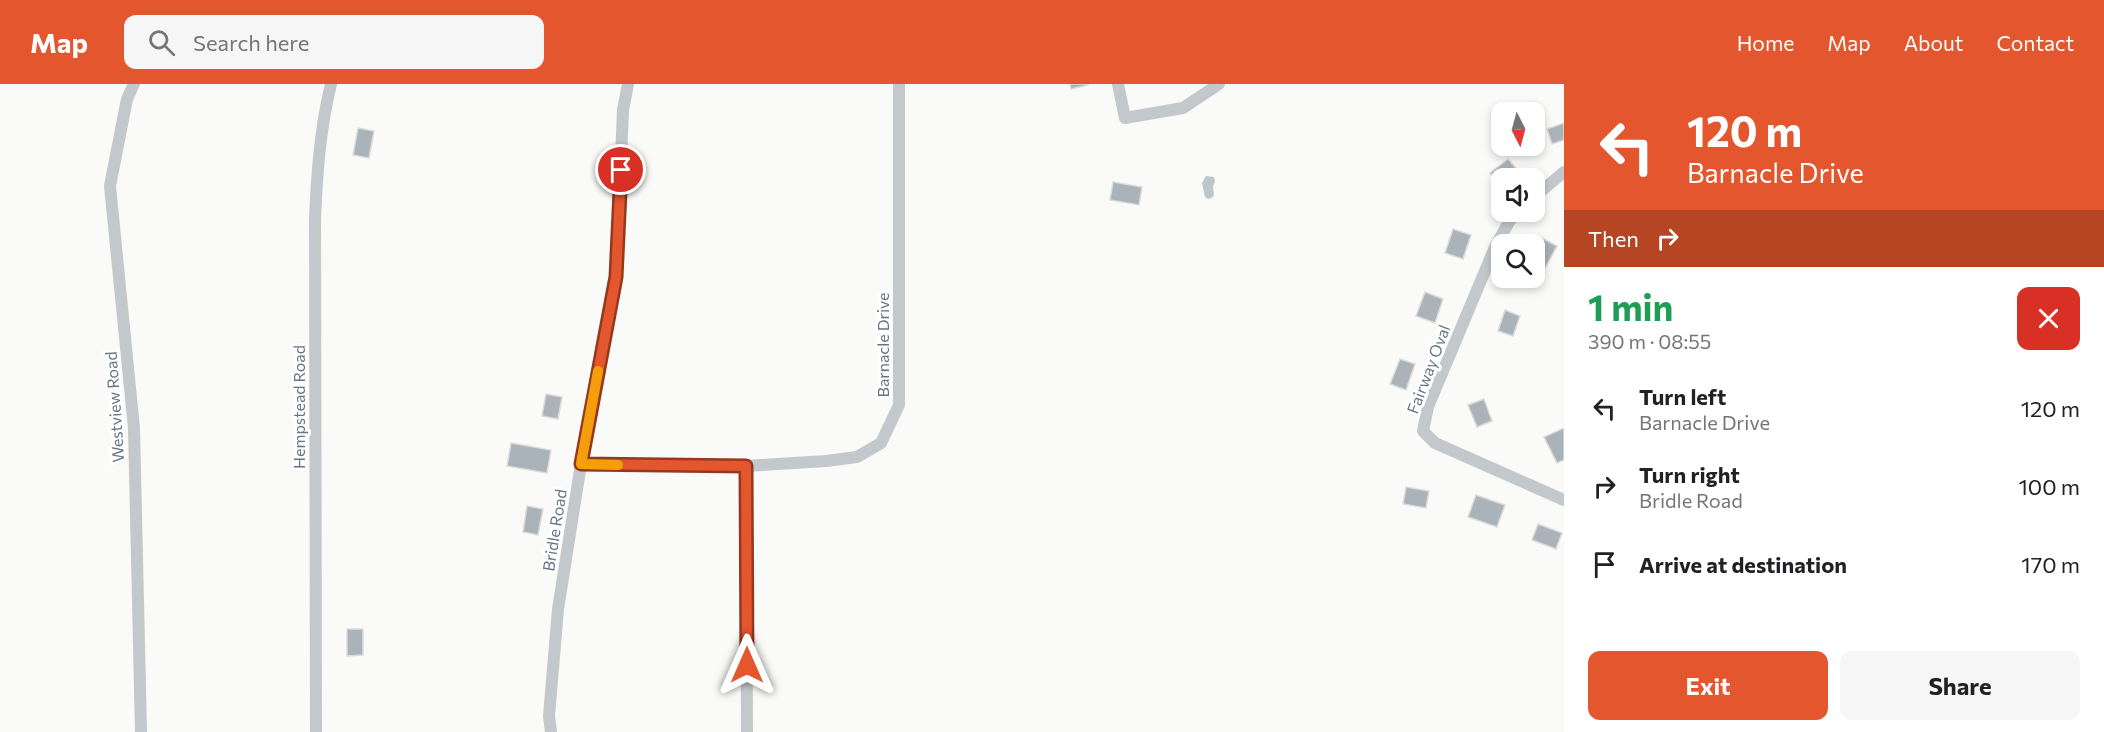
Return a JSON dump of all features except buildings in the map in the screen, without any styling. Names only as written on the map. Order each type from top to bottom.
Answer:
[{"type":"street","name":"Westview Road","points":[[134,84],[127,99],[110,186],[134,428],[141,732]]},
{"type":"street","name":"Hempstead Road","points":[[316,732],[315,219],[321,133],[331,84]]},
{"type":"street","name":"Bridle Road","points":[[551,732],[549,716],[558,609],[581,464],[616,277],[624,110],[628,84]]},
{"type":"street","name":"Barnacle Drive","points":[[581,464],[746,466],[826,461],[856,457],[881,443],[899,405],[899,84]]},
{"type":"street","points":[[1118,84],[1125,118],[1183,108],[1219,84]]},
{"type":"street","points":[[1545,187],[1564,172]]},
{"type":"street","name":"Fairway Oval","points":[[1509,222],[1495,247],[1428,407],[1423,431],[1435,443],[1564,500]]},
{"type":"street","points":[[746,466],[747,732]]},
{"type":"shaded area","points":[[1206,176],[1214,177],[1215,182],[1214,195],[1208,199],[1205,197],[1202,183]]},
{"type":"slow traffic","points":[[598,371],[581,464],[618,465]]},
{"type":"route","points":[[621,170],[616,277],[581,464],[746,466],[747,665]]}]
